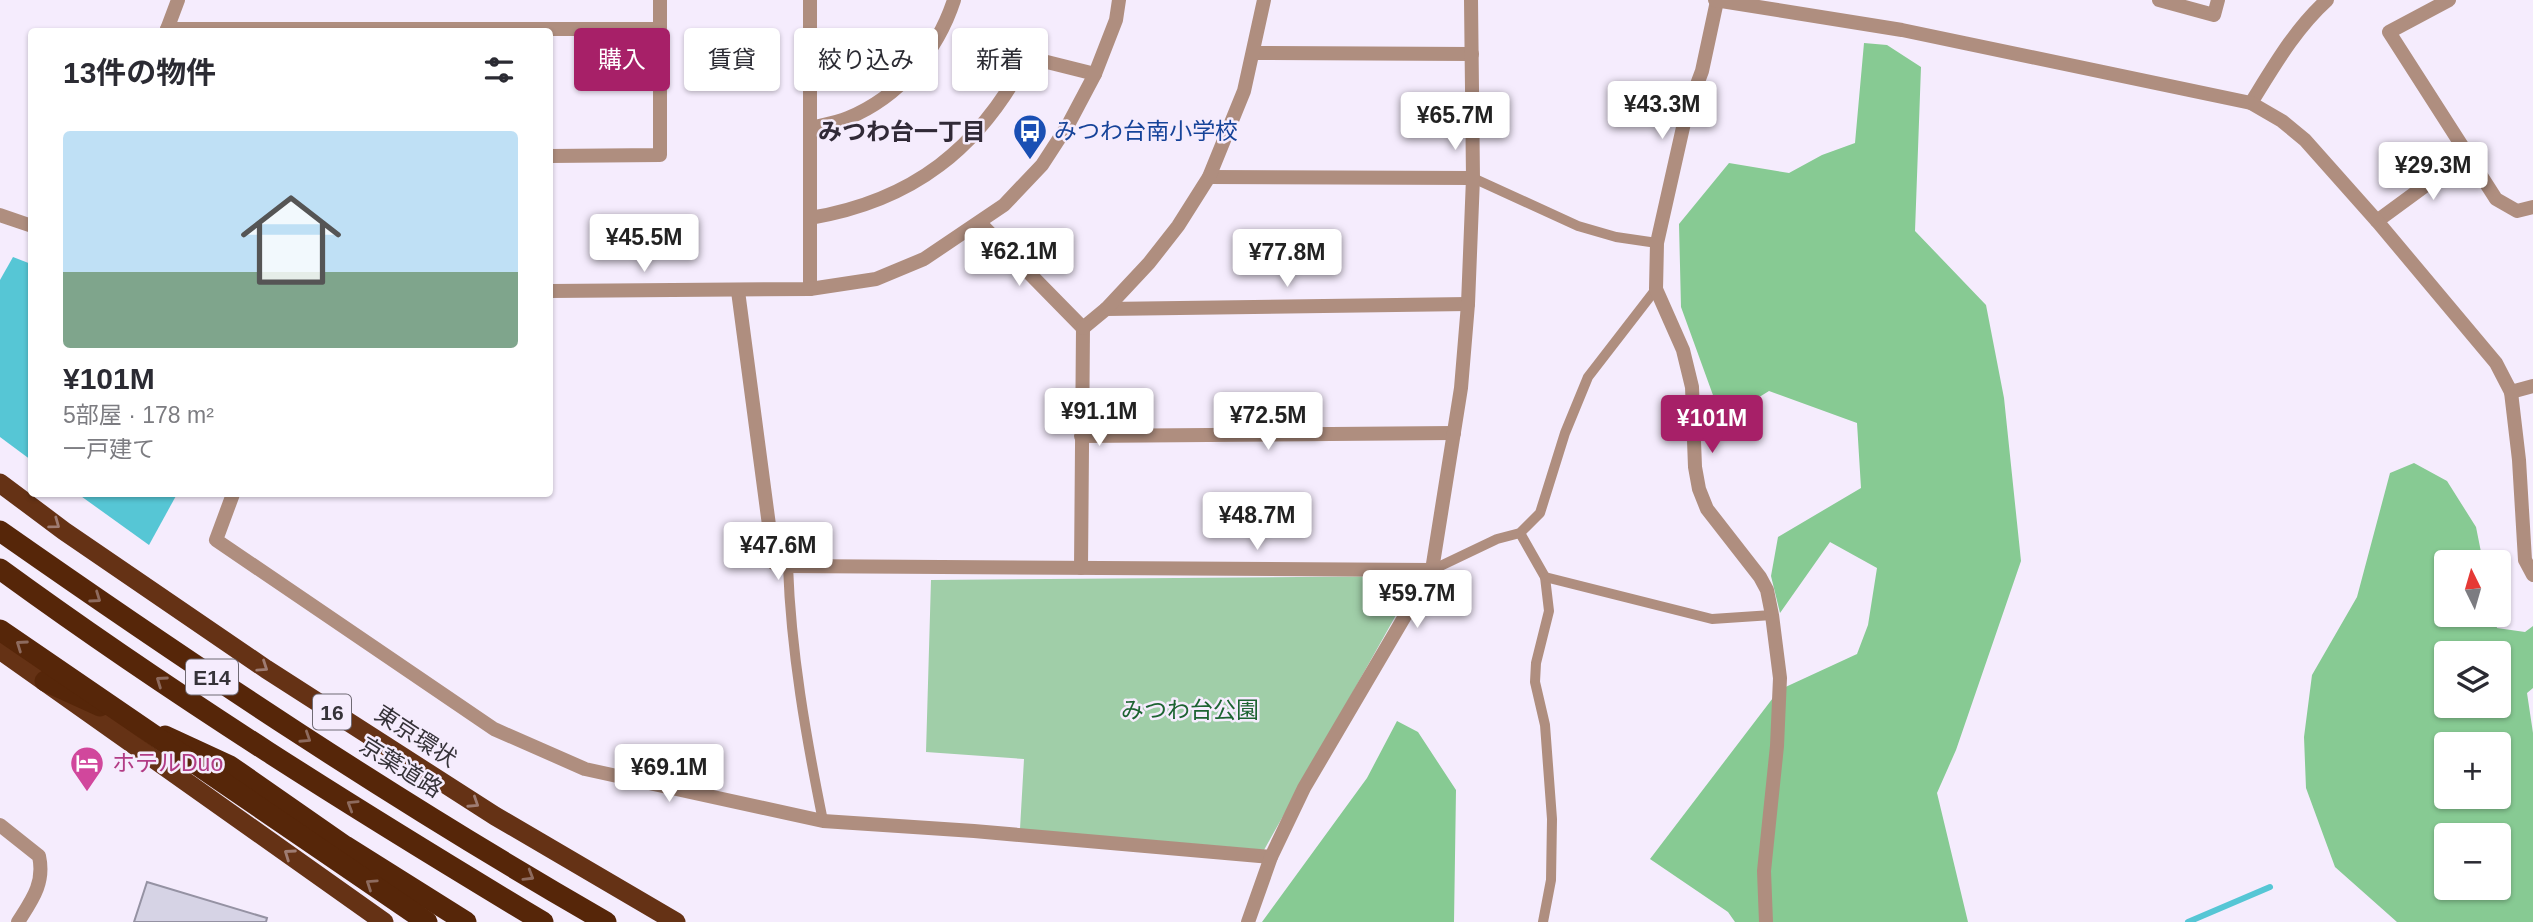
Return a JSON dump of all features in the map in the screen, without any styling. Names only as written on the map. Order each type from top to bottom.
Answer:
[{"type":"highway","name":"東京環状","points":[[0,484],[266,669],[495,816],[676,922]]},
{"type":"highway","name":"京葉道路","points":[[0,531],[212,677],[428,816],[606,922]]},
{"type":"highway","name":"E14","points":[[0,569],[202,709],[410,842],[542,922]]},
{"type":"highway","points":[[0,630],[427,922]]},
{"type":"highway","points":[[0,650],[384,922]]},
{"type":"highway","points":[[45,681],[230,766],[345,845],[466,922]]},
{"type":"street","points":[[168,28],[178,0]]},
{"type":"street","points":[[660,0],[660,28]]},
{"type":"street","points":[[810,0],[810,289]]},
{"type":"street","points":[[811,128],[846,119],[870,107],[897,88],[936,43],[954,0]]},
{"type":"street","points":[[553,291],[810,289],[876,279],[924,259],[1004,205],[1042,165],[1068,125],[1095,74],[1116,20],[1119,0]]},
{"type":"street","points":[[1083,328],[1106,309],[1149,263],[1178,226],[1209,177],[1244,91],[1264,0]]},
{"type":"street","points":[[1248,922],[1271,857],[1304,788],[1432,570],[1461,388],[1468,304],[1473,178],[1471,0]]},
{"type":"street","points":[[1766,922],[1763,871],[1777,747],[1780,678],[1772,615],[1767,590],[1760,577],[1707,509],[1699,489],[1695,467],[1692,387],[1683,350],[1656,289],[1657,243],[1686,114],[1702,71],[1716,0],[1902,30],[2251,103],[2281,121],[2305,140],[2377,221],[2496,363],[2511,392],[2519,460],[2525,560],[2533,575]]},
{"type":"street","points":[[2159,0],[2214,15],[2218,0]]},
{"type":"street","points":[[2251,103],[2289,42],[2327,0]]},
{"type":"street","points":[[2449,0],[2389,32],[2496,200],[2517,211],[2533,208]]},
{"type":"street","points":[[553,29],[574,29]]},
{"type":"street","points":[[1254,53],[1472,54]]},
{"type":"street","points":[[810,218],[864,206],[899,191],[932,172],[960,149],[990,117],[1011,88],[1027,57],[1095,74]]},
{"type":"street","points":[[553,156],[660,155],[660,91]]},
{"type":"street","points":[[2377,221],[2468,155]]},
{"type":"street","points":[[1209,177],[1473,178]]},
{"type":"street","points":[[0,215],[28,225]]},
{"type":"street","points":[[980,223],[1083,328],[1081,568]]},
{"type":"street","points":[[738,291],[774,563],[788,566],[1432,570]]},
{"type":"street","points":[[1106,309],[1468,304]]},
{"type":"street","points":[[2511,392],[2533,386]]},
{"type":"street","points":[[1081,436],[1454,433]]},
{"type":"street","points":[[232,497],[216,540],[494,729],[585,769],[824,821],[1271,857]]},
{"type":"street","points":[[0,825],[39,856],[42,871],[38,891],[18,922]]},
{"type":"lane","points":[[1473,178],[1577,226],[1616,237],[1657,243]]},
{"type":"lane","points":[[1432,570],[1497,539],[1520,533],[1540,513],[1565,433],[1588,377],[1656,289]]},
{"type":"lane","points":[[1520,533],[1545,577],[1549,611],[1536,663],[1535,682],[1545,725],[1552,819],[1551,880],[1542,922]]},
{"type":"lane","points":[[788,566],[789,614],[797,673],[809,754],[824,821]]},
{"type":"lane","points":[[1545,577],[1712,619],[1772,615]]},
{"type":"green space","points":[[1864,43],[1887,45],[1921,67],[1915,231],[1986,305],[2004,398],[2021,561],[1956,750],[1937,793],[1968,922],[1735,922],[1728,912],[1650,859],[1779,690],[1857,654],[1868,625],[1877,568],[1830,542],[1780,613],[1771,576],[1778,537],[1861,488],[1857,423],[1769,391],[1722,420],[1681,307],[1679,224],[1729,163],[1789,173],[1822,155],[1855,143]]},
{"type":"green space","points":[[2414,463],[2447,481],[2476,527],[2481,550],[2434,550],[2434,627],[2497,627],[2525,632],[2533,626],[2533,688],[2527,693],[2533,733],[2533,922],[2397,922],[2335,867],[2306,788],[2304,737],[2312,675],[2357,597],[2390,473]]},
{"type":"green space","name":"みつわ台公園","points":[[1418,576],[1264,850],[1020,829],[1024,759],[926,752],[931,580]]},
{"type":"green space","points":[[1397,721],[1418,732],[1456,790],[1454,922],[1262,922],[1367,778]]},
{"type":"water","points":[[13,257],[28,263],[28,458],[0,437],[0,280]]},
{"type":"water","points":[[82,497],[175,497],[149,545]]},
{"type":"building","points":[[147,882],[267,918],[266,922],[134,922]]},
{"type":"waterway","points":[[2188,922],[2270,887]]},
{"type":"place","name":"みつわ台南小学校","points":[[1030,161]]},
{"type":"place","name":"ホテルDuo","points":[[87,793]]},
{"type":"district","name":"みつわ台一丁目","points":[[902,131]]}]
